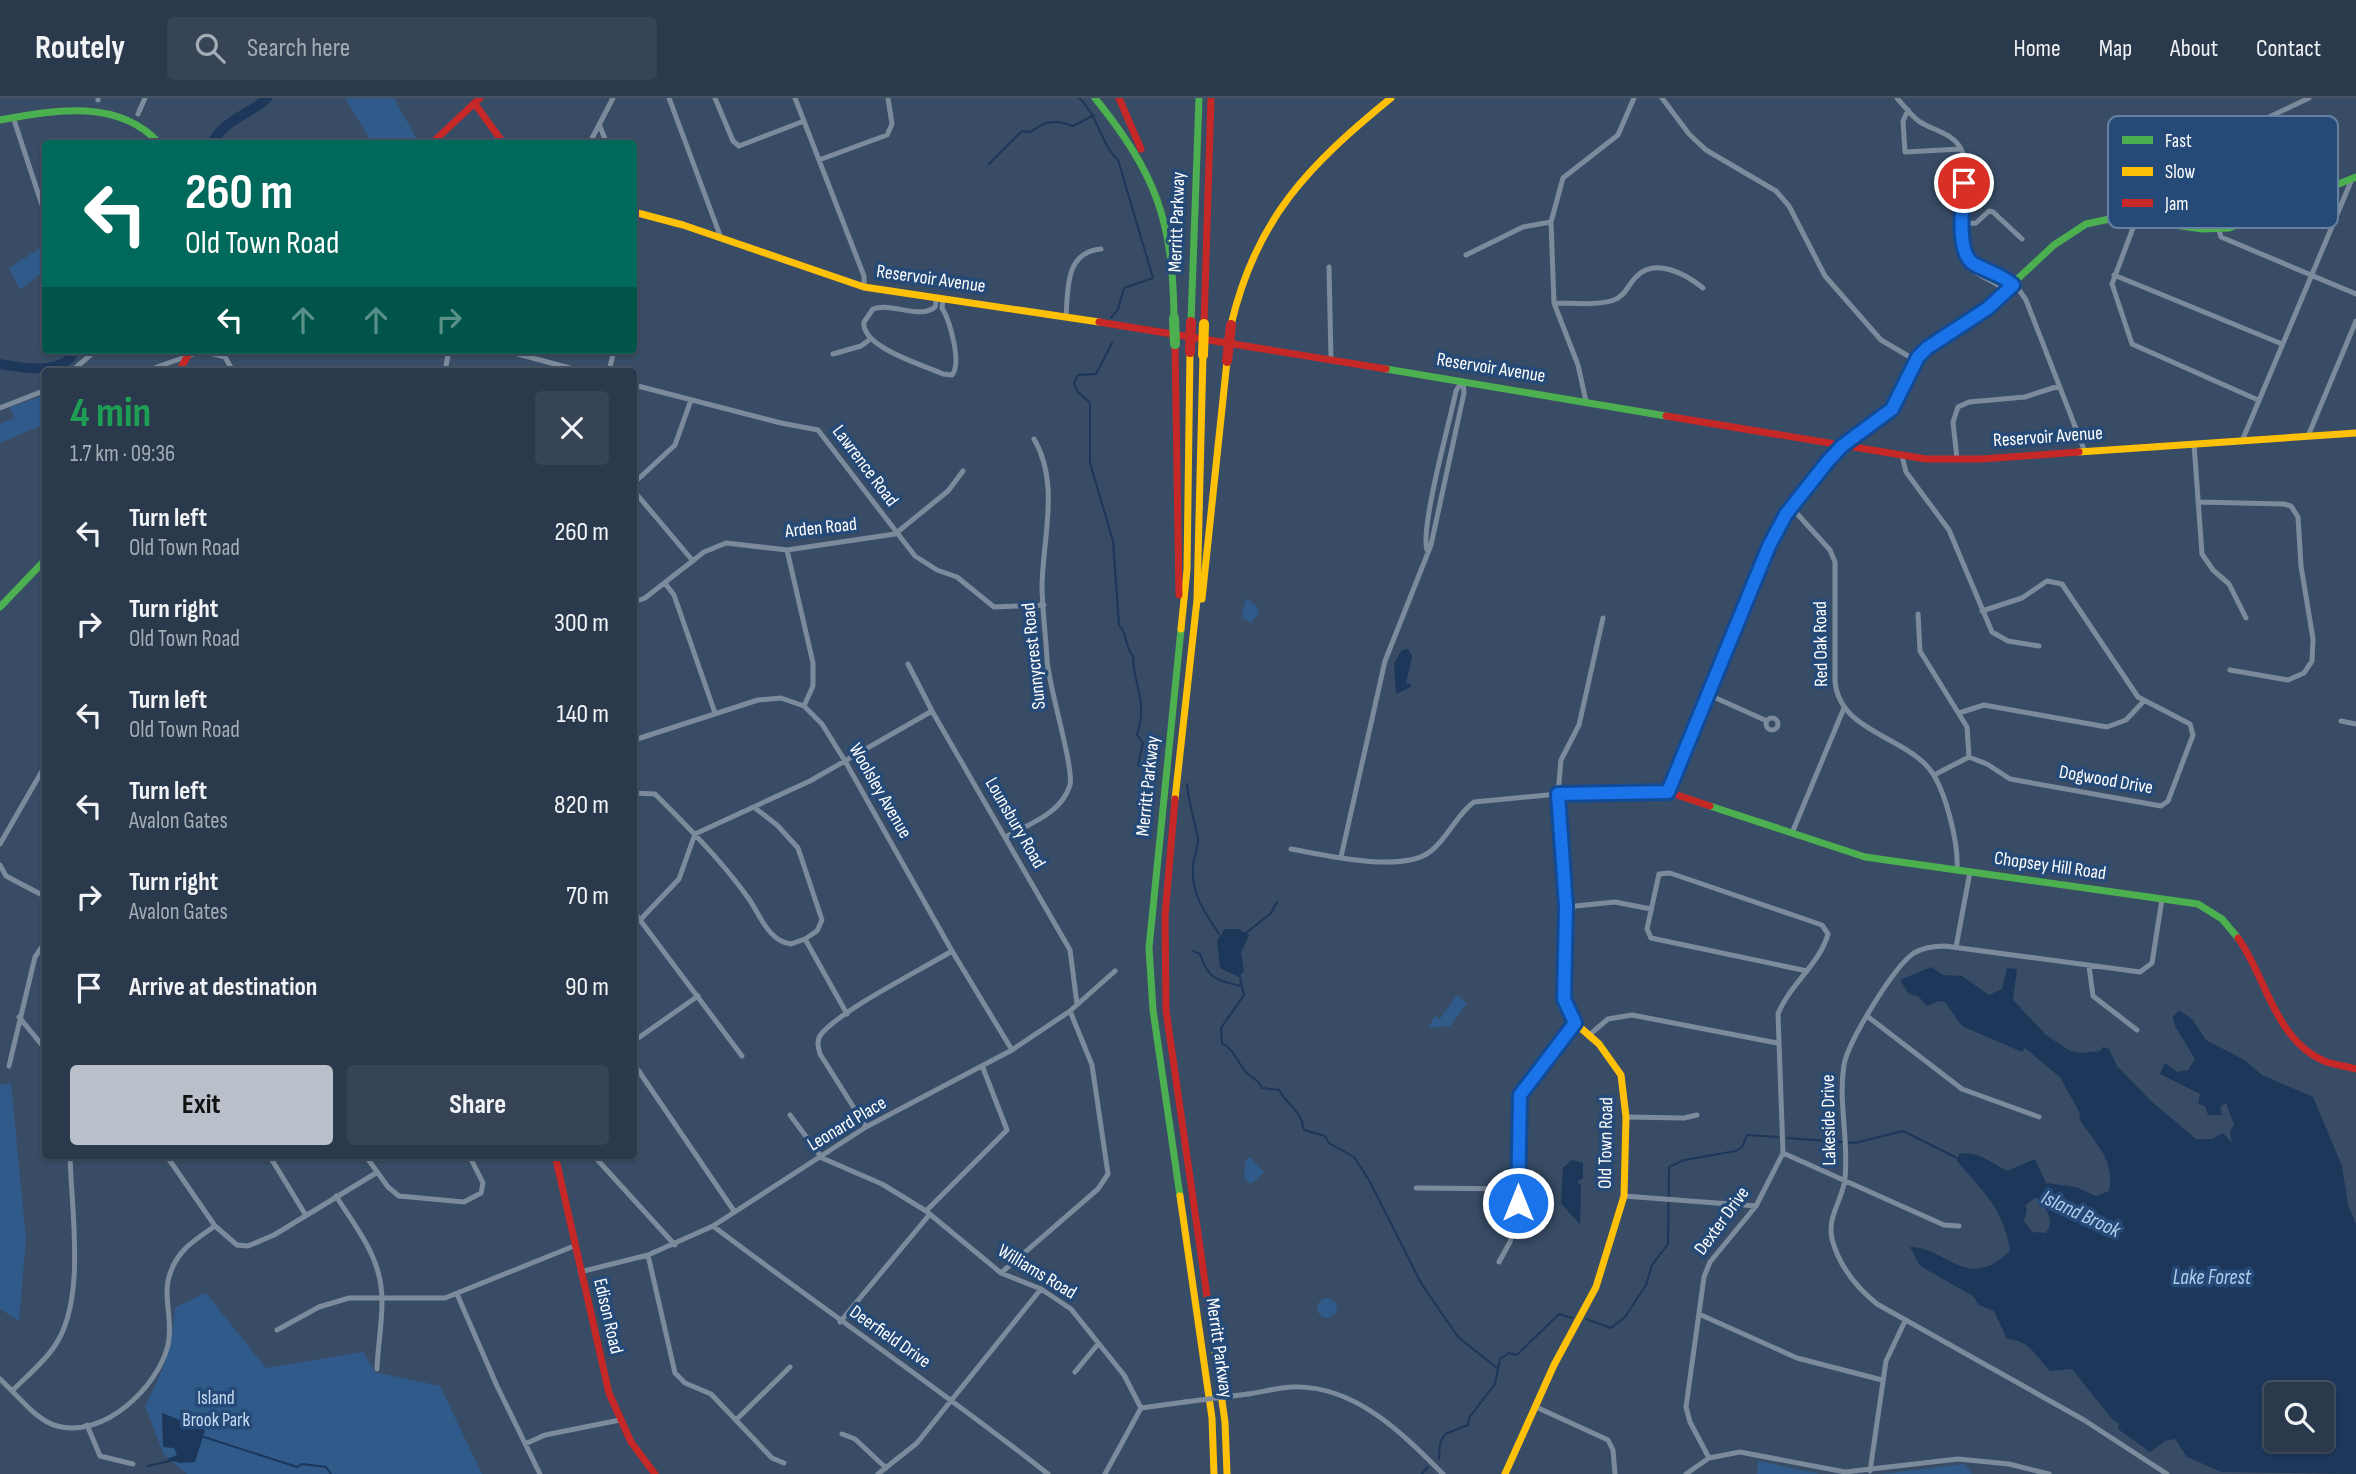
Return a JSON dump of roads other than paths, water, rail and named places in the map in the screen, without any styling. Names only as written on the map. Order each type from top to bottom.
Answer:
[{"type":"main road","points":[[1094,98],[1131,142],[1161,199]]},
{"type":"main road","points":[[1119,98],[1161,199],[1173,247],[1180,555],[1174,671],[1177,680]]},
{"type":"main road","name":"Merritt Parkway","points":[[1199,98],[1190,352],[1187,570],[1151,916],[1151,982],[1212,1418],[1213,1474]]},
{"type":"main road","name":"Merritt Parkway","points":[[1211,98],[1198,555],[1190,672],[1166,890],[1163,958],[1166,1010],[1225,1422],[1227,1474]]},
{"type":"main road","points":[[1190,672],[1195,656],[1231,325],[1243,273],[1265,227],[1313,167],[1391,98]]},
{"type":"main road","points":[[0,120],[98,99],[120,105],[138,114],[157,140]]},
{"type":"main road","points":[[435,140],[478,101],[502,140]]},
{"type":"main road","name":"Reservoir Avenue","points":[[637,212],[864,287],[1331,359],[1902,456],[1957,460],[2356,433]]},
{"type":"main road","points":[[1558,794],[1668,792],[1769,546],[1791,507],[1842,446],[1892,409],[1918,357],[1927,348],[1988,308],[2054,244],[2086,223],[2108,219]]},
{"type":"main road","points":[[2202,228],[2227,228]]},
{"type":"main road","points":[[0,607],[42,563]]},
{"type":"main road","name":"Chopsey Hill Road","points":[[1668,792],[1866,858],[2197,904],[2220,915],[2235,931],[2271,1006],[2287,1031],[2322,1059],[2356,1069]]},
{"type":"main road","name":"Old Town Road","points":[[1505,1474],[1554,1365],[1596,1287],[1624,1196],[1626,1117],[1625,1094],[1619,1069],[1575,1023],[1564,999],[1566,906],[1558,794]]},
{"type":"main road","name":"Edison Road","points":[[556,1159],[609,1393],[631,1442],[655,1474]]},
{"type":"street","points":[[138,114],[145,98]]},
{"type":"street","points":[[591,140],[613,98]]},
{"type":"street","points":[[669,98],[721,238]]},
{"type":"street","points":[[715,98],[736,145],[743,145],[804,121]]},
{"type":"street","points":[[795,98],[864,276],[864,287]]},
{"type":"street","points":[[819,160],[887,135],[892,124],[888,98]]},
{"type":"street","points":[[1586,401],[1578,365],[1554,303],[1551,222],[1563,178],[1618,135],[1634,98]]},
{"type":"street","points":[[1662,98],[1689,134],[1706,150],[1777,191],[1789,206],[1825,276],[1881,340],[1910,356]]},
{"type":"street","points":[[1898,98],[1919,121],[1953,139],[1961,149],[1964,163],[1961,248],[1973,271],[2011,287]]},
{"type":"street","points":[[2271,116],[2309,98]]},
{"type":"street","points":[[1908,110],[1903,121],[1905,152],[1961,149]]},
{"type":"street","points":[[13,117],[42,205]]},
{"type":"street","points":[[599,124],[605,140]]},
{"type":"street","points":[[2338,214],[2354,178]]},
{"type":"street","points":[[1962,224],[1976,223],[1989,211],[2022,239]]},
{"type":"street","points":[[1466,255],[1523,228],[1551,222]]},
{"type":"street","points":[[2133,228],[2114,275],[2113,288],[2135,348],[2259,400]]},
{"type":"street","points":[[2242,441],[2332,228]]},
{"type":"street","points":[[2219,230],[2221,237],[2356,294]]},
{"type":"street","points":[[1961,232],[1970,261],[1998,273],[2026,300],[2085,452]]},
{"type":"street","points":[[1066,317],[1073,266],[1089,250],[1101,249]]},
{"type":"street","points":[[1329,267],[1331,359]]},
{"type":"street","points":[[1554,303],[1602,303],[1616,299],[1642,271],[1654,268],[1682,274],[1703,288]]},
{"type":"street","points":[[2114,275],[2282,344]]},
{"type":"street","points":[[869,340],[864,325],[873,309],[886,307],[928,312],[940,298]]},
{"type":"street","points":[[832,354],[869,340],[943,374],[952,375],[956,363],[949,319],[941,307],[940,298]]},
{"type":"street","points":[[2308,436],[2356,321]]},
{"type":"street","points":[[75,368],[91,354]]},
{"type":"street","points":[[153,368],[185,354]]},
{"type":"street","points":[[220,354],[231,368]]},
{"type":"street","points":[[518,354],[571,368]]},
{"type":"street","points":[[1341,857],[1385,661],[1411,600],[1427,550],[1434,491],[1456,391],[1462,381]]},
{"type":"street","points":[[1430,534],[1443,492],[1464,394],[1462,381]]},
{"type":"street","name":"Lawrence Road","points":[[637,386],[781,424],[818,430],[895,534],[925,564],[957,577],[991,606],[1044,605]]},
{"type":"street","points":[[1957,460],[1954,422],[1958,407],[1964,403],[2025,397],[2059,386]]},
{"type":"street","points":[[0,408],[42,392]]},
{"type":"street","points":[[637,480],[675,445],[691,400]]},
{"type":"street","name":"Sunnycrest Road","points":[[1006,837],[1053,811],[1063,799],[1071,779],[1049,686],[1044,605],[1049,485],[1045,460],[1034,439]]},
{"type":"street","points":[[2194,444],[2202,554],[2213,570],[2229,584],[2246,618]]},
{"type":"street","points":[[1902,456],[1906,472],[1947,525],[1989,628],[1999,638],[2039,646]]},
{"type":"street","points":[[895,534],[948,491],[963,471]]},
{"type":"street","points":[[1438,476],[1446,477]]},
{"type":"street","points":[[1434,491],[1443,492]]},
{"type":"street","points":[[637,495],[693,561]]},
{"type":"street","points":[[2198,502],[2284,504],[2294,509],[2298,517],[2301,566],[2313,639],[2312,661],[2304,673],[2288,680],[2230,670]]},
{"type":"street","name":"Red Oak Road","points":[[1791,507],[1830,550],[1835,562],[1835,681],[1844,708],[1863,725],[1915,755],[1934,775],[1957,845],[1957,871]]},
{"type":"street","name":"Arden Road","points":[[637,601],[714,546],[726,543],[787,550],[895,534]]},
{"type":"street","points":[[637,739],[715,713],[773,698],[804,706],[813,686],[813,663],[787,550]]},
{"type":"street","name":"Dogwood Drive","points":[[1969,757],[1987,764],[2010,779],[2164,804],[2193,730],[2187,723],[2143,702],[2122,676],[2062,584],[2047,581],[2022,598],[1982,611]]},
{"type":"street","points":[[665,583],[674,595],[715,713]]},
{"type":"street","points":[[1918,614],[1922,654],[1968,729],[1969,757],[1934,775]]},
{"type":"street","points":[[1291,849],[1341,857],[1412,860],[1434,849],[1474,802],[1558,794],[1560,760],[1579,725],[1603,618]]},
{"type":"street","name":"Lounsbury Road","points":[[908,664],[932,711],[1070,950],[1076,975],[1077,1004]]},
{"type":"street","points":[[1707,694],[1767,721]]},
{"type":"street","points":[[1959,713],[1984,705],[2106,727],[2126,720],[2143,702]]},
{"type":"street","name":"Woolsley Avenue","points":[[804,706],[822,724],[845,761],[952,951],[1012,1050]]},
{"type":"street","points":[[1792,833],[1844,708]]},
{"type":"street","points":[[640,919],[679,879],[695,834],[755,808],[932,711]]},
{"type":"street","points":[[2341,721],[2356,724]]},
{"type":"street","points":[[0,844],[42,771]]},
{"type":"street","points":[[637,793],[655,794],[695,834],[747,897],[773,937],[791,944],[805,939],[817,930],[822,920],[798,848],[777,825],[755,808]]},
{"type":"street","points":[[0,865],[6,876],[42,895]]},
{"type":"street","points":[[1807,971],[1651,938],[1646,933],[1656,879],[1666,872],[1822,925],[1828,930],[1828,937],[1807,971],[1780,1009],[1777,1043],[1783,1153],[1944,1226],[1959,1226]]},
{"type":"street","points":[[1956,947],[1970,872]]},
{"type":"street","name":"Lakeside Drive","points":[[2162,899],[2149,967],[2134,972],[1956,947],[1936,946],[1915,953],[1899,969],[1867,1016],[1850,1044],[1845,1060],[1845,1181],[1831,1223],[1835,1249],[1859,1288],[1905,1321],[2084,1420],[2167,1474]]},
{"type":"street","points":[[1566,906],[1615,902],[1651,909]]},
{"type":"street","points":[[637,916],[742,1056]]},
{"type":"street","points":[[805,939],[847,1014]]},
{"type":"street","points":[[9,1066],[35,957],[42,947]]},
{"type":"street","points":[[866,1127],[820,1054],[817,1042],[821,1034],[847,1014],[952,951]]},
{"type":"street","points":[[2089,966],[2093,996],[2137,1030]]},
{"type":"street","name":"Leonard Place","points":[[580,1272],[648,1255],[713,1227],[866,1127],[983,1068],[1012,1050],[1070,1011],[1115,971]]},
{"type":"street","points":[[637,1039],[698,996]]},
{"type":"street","points":[[1001,1273],[1098,1189],[1108,1174],[1092,1065],[1070,1011]]},
{"type":"street","points":[[1588,1036],[1608,1019],[1632,1015],[1777,1043]]},
{"type":"street","points":[[1867,1016],[1962,1089],[2039,1117]]},
{"type":"street","points":[[19,1017],[42,1045]]},
{"type":"street","points":[[1499,1262],[1510,1242],[1518,1189],[1520,1095],[1575,1023]]},
{"type":"street","points":[[637,1068],[734,1212]]},
{"type":"street","points":[[840,1322],[928,1213],[1007,1130],[983,1068]]},
{"type":"street","points":[[790,1115],[822,1158]]},
{"type":"street","points":[[1626,1117],[1684,1118],[1697,1115]]},
{"type":"street","name":"Dexter Drive","points":[[1709,1458],[1690,1422],[1686,1407],[1704,1277],[1710,1262],[1756,1206],[1783,1153]]},
{"type":"street","name":"Williams Road","points":[[822,1158],[882,1184],[928,1213],[1001,1273],[1041,1289],[1071,1309],[1124,1375],[1141,1408]]},
{"type":"street","points":[[13,1390],[54,1348],[70,1308],[70,1159]]},
{"type":"street","points":[[169,1159],[215,1226],[237,1245],[248,1246],[274,1235],[376,1173]]},
{"type":"street","points":[[271,1159],[305,1214]]},
{"type":"street","points":[[367,1159],[376,1173],[399,1196],[464,1202],[481,1193],[483,1183],[471,1159]]},
{"type":"street","points":[[597,1159],[675,1245]]},
{"type":"street","points":[[1416,1188],[1518,1189]]},
{"type":"street","points":[[336,1196],[373,1257],[382,1296],[377,1369]]},
{"type":"street","points":[[1624,1196],[1756,1206]]},
{"type":"street","points":[[0,1379],[43,1420],[59,1427],[87,1425],[122,1411],[151,1383],[161,1366],[172,1323],[166,1287],[170,1271],[188,1244],[215,1226]]},
{"type":"street","name":"Deerfield Drive","points":[[713,1227],[840,1322],[954,1400],[1048,1474]]},
{"type":"street","points":[[277,1330],[332,1302],[382,1296],[428,1299],[457,1294],[574,1246]]},
{"type":"street","points":[[648,1255],[675,1373],[685,1383],[711,1394],[772,1458],[784,1463]]},
{"type":"street","points":[[878,1474],[917,1443],[1041,1289]]},
{"type":"street","points":[[457,1294],[540,1474]]},
{"type":"street","points":[[1699,1314],[1790,1355],[1882,1380]]},
{"type":"street","points":[[1870,1471],[1882,1380],[1892,1344],[1905,1321]]},
{"type":"street","points":[[1075,1372],[1098,1344]]},
{"type":"street","points":[[737,1419],[790,1367]]},
{"type":"street","points":[[1105,1474],[1141,1408],[1292,1387],[1331,1392],[1373,1412],[1407,1439],[1443,1474]]},
{"type":"street","points":[[1536,1407],[1608,1440],[1613,1450],[1615,1474]]},
{"type":"street","points":[[525,1444],[545,1435],[620,1420]]},
{"type":"street","points":[[87,1425],[100,1455],[133,1464]]},
{"type":"street","points":[[842,1434],[855,1439],[886,1468]]},
{"type":"street","points":[[1686,1474],[1709,1458],[1740,1452],[1837,1472],[1870,1471],[1958,1458],[2009,1464],[2049,1474]]},
{"type":"water","points":[[1408,649],[1412,656],[1406,683],[1411,684],[1411,687],[1396,694],[1394,663],[1402,650]]},
{"type":"water","points":[[1225,929],[1238,929],[1249,935],[1241,953],[1244,971],[1239,977],[1220,968],[1217,941]]},
{"type":"water","name":"Lake Forest","points":[[1931,967],[1943,975],[1962,976],[1989,995],[2002,989],[2007,968],[2017,969],[2013,1000],[2046,1035],[2070,1051],[2079,1053],[2100,1051],[2103,1047],[2109,1049],[2117,1066],[2150,1100],[2196,1139],[2212,1139],[2223,1133],[2232,1143],[2230,1132],[2234,1125],[2226,1103],[2220,1107],[2222,1115],[2208,1115],[2205,1106],[2198,1104],[2200,1094],[2160,1074],[2165,1063],[2177,1072],[2188,1070],[2195,1059],[2175,1026],[2173,1017],[2179,1010],[2192,1019],[2206,1040],[2246,1061],[2262,1075],[2313,1097],[2342,1166],[2348,1205],[2356,1224],[2356,1474],[2221,1472],[2187,1457],[2175,1439],[2165,1441],[2150,1452],[2118,1429],[2119,1424],[2072,1369],[2050,1371],[2027,1346],[2007,1339],[1994,1311],[1979,1305],[1973,1296],[1920,1266],[1910,1247],[1923,1249],[1970,1268],[1982,1268],[1995,1263],[2010,1250],[1997,1211],[1957,1161],[1959,1154],[1978,1156],[2007,1171],[2035,1159],[2046,1183],[2076,1187],[2096,1196],[2109,1191],[2110,1180],[2106,1160],[2079,1118],[2080,1113],[2060,1077],[2025,1048],[2022,1052],[1962,1026],[1945,1002],[1938,1001],[1927,1006],[1918,996],[1909,994],[1900,980]],"holes":[[[2036,1197],[2050,1222],[2049,1228],[2046,1233],[2032,1232],[2024,1221],[2027,1210],[2025,1206]]]},
{"type":"water","points":[[1572,1160],[1583,1163],[1583,1178],[1577,1182],[1581,1185],[1580,1225],[1561,1203],[1563,1168]]},
{"type":"water","points":[[162,1413],[205,1430],[195,1462],[180,1463],[167,1459],[177,1455],[174,1448],[163,1447]]},
{"type":"waterway","points":[[214,140],[229,123],[267,98]]},
{"type":"waterway","points":[[1079,98],[1091,112],[1107,146],[1118,160],[1153,278],[1124,288],[1118,309],[1111,318]]},
{"type":"waterway","points":[[989,164],[1022,131],[1031,132],[1051,122],[1073,126],[1094,115]]},
{"type":"waterway","points":[[1112,343],[1096,374],[1078,375],[1074,383],[1077,391],[1090,403],[1090,463],[1113,541],[1119,625],[1133,656],[1140,695],[1141,713],[1137,735],[1143,743],[1138,765],[1153,779]]},
{"type":"waterway","points":[[42,368],[62,364],[72,354]]},
{"type":"waterway","points":[[0,364],[42,368]]},
{"type":"waterway","points":[[1187,784],[1198,838],[1193,865],[1194,885],[1208,918],[1219,934]]},
{"type":"waterway","points":[[1246,933],[1271,913],[1277,902]]},
{"type":"waterway","points":[[1193,951],[1200,954],[1214,977],[1240,986]]},
{"type":"waterway","points":[[1240,977],[1244,995],[1221,1028],[1222,1043],[1262,1088],[1279,1090],[1297,1113],[1304,1130],[1325,1136],[1329,1143],[1354,1157],[1369,1180],[1421,1283],[1458,1337],[1498,1369]]},
{"type":"waterway","name":"Island Brook","points":[[1787,1138],[1855,1143],[1903,1131],[1959,1159]]},
{"type":"waterway","name":"Island Brook","points":[[1586,1319],[1611,1328],[1625,1317],[1646,1285],[1652,1265],[1668,1244],[1669,1167],[1684,1160],[1736,1151],[1742,1147],[1747,1135],[1778,1137]]},
{"type":"waterway","name":"Island Brook","points":[[1439,1459],[1440,1443],[1445,1434],[1468,1425],[1469,1418],[1495,1384],[1500,1359],[1509,1353],[1517,1355],[1559,1314],[1572,1318]]},
{"type":"waterway","name":"Island Brook","points":[[204,1437],[297,1467],[302,1464],[326,1467],[331,1474]]},
{"type":"waterway","name":"Island Brook","points":[[148,1466],[174,1460]]},
{"type":"waterway","name":"Island Brook","points":[[1422,1474],[1428,1467]]},
{"type":"park label","name":"Island Brook Park","points":[[216,1409]]}]
